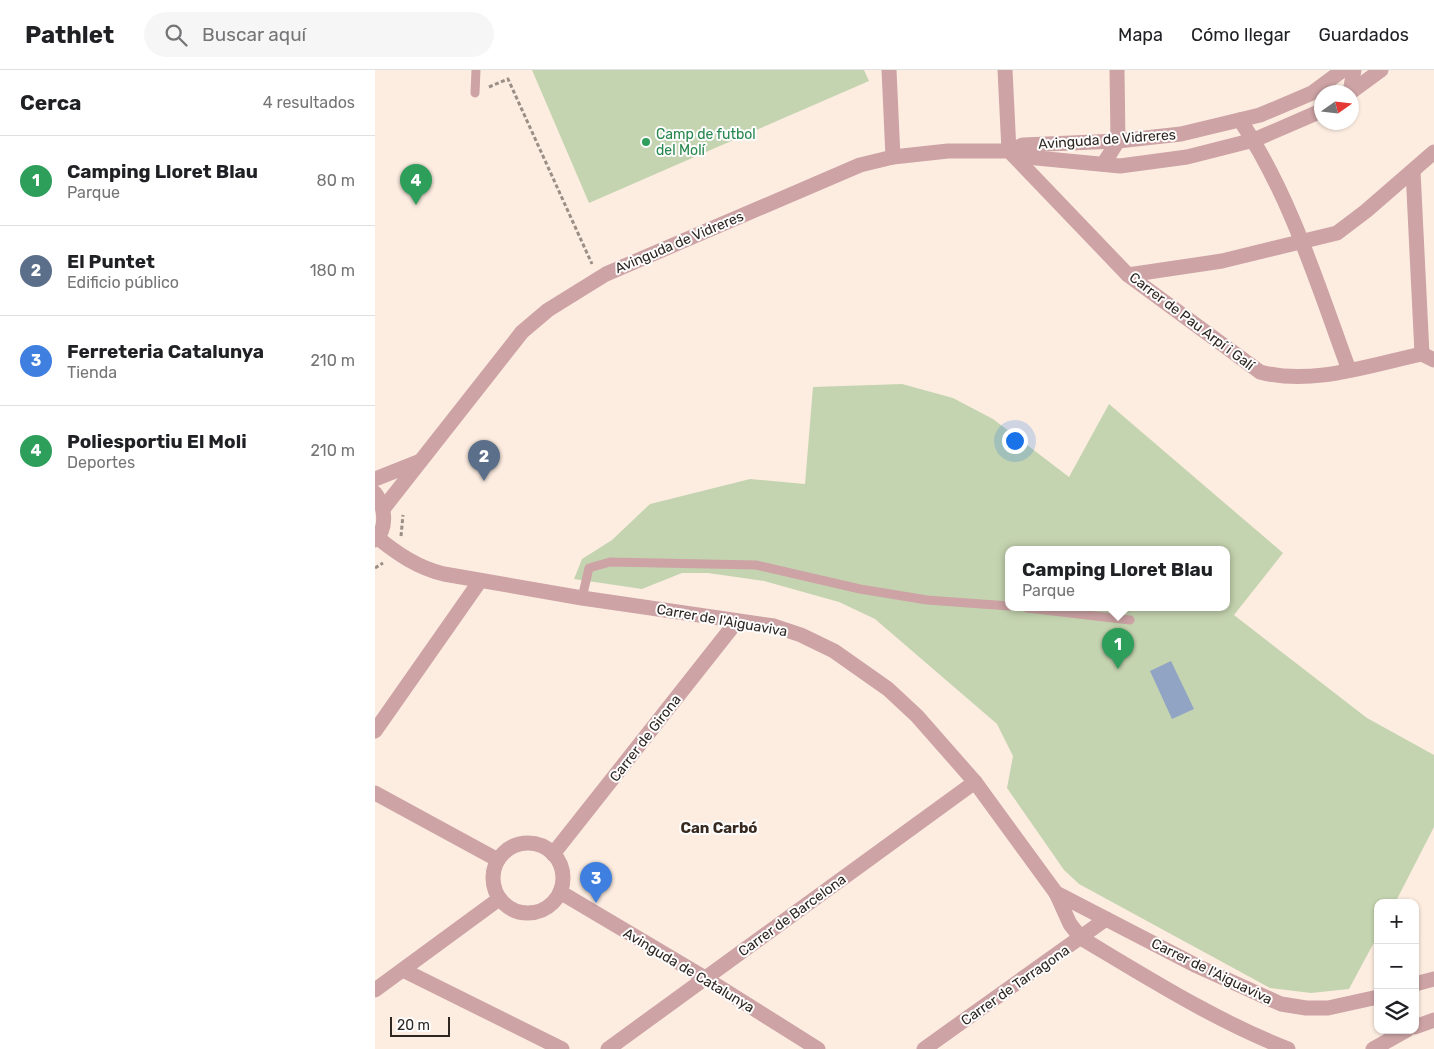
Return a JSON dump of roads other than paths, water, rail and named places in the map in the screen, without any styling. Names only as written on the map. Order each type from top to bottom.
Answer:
[{"type":"street","points":[[889,70],[893,158]]},
{"type":"street","points":[[1005,70],[1009,151]]},
{"type":"street","points":[[1104,163],[1118,141],[1117,70]]},
{"type":"street","name":"Avinguda de Vidreres","points":[[1009,151],[1023,145],[1118,141],[1181,134],[1240,120],[1260,115],[1312,93],[1343,70]]},
{"type":"street","points":[[1352,85],[1354,70]]},
{"type":"street","points":[[1359,86],[1381,70]]},
{"type":"street","name":"Avinguda de Vidreres","points":[[383,509],[521,332],[548,310],[598,278],[819,181],[860,165],[893,158],[948,151],[1009,151],[1027,157],[1120,166],[1187,157],[1254,140],[1314,114]]},
{"type":"street","points":[[1240,120],[1254,140],[1302,242],[1349,370]]},
{"type":"street","name":"Carrer de Pau Arpí i Galí","points":[[1009,151],[1128,274],[1260,372],[1281,378],[1323,375],[1428,357],[1434,344]]},
{"type":"street","points":[[1128,274],[1222,261],[1337,233],[1434,152]]},
{"type":"street","points":[[1413,171],[1428,357]]},
{"type":"street","points":[[375,479],[420,462]]},
{"type":"street","points":[[375,493],[383,509],[382,528],[376,539]]},
{"type":"street","name":"Carrer de l'Aiguaviva","points":[[376,539],[427,570],[581,598],[774,626],[801,635],[834,650],[859,666],[888,689],[917,716],[975,782],[1056,893],[1070,924],[1081,938],[1198,1006],[1260,1038],[1288,1049]]},
{"type":"street","points":[[375,731],[480,581]]},
{"type":"street","name":"Carrer de Girona","points":[[553,854],[737,621]]},
{"type":"street","name":"Carrer de Barcelona","points":[[608,1049],[975,782]]},
{"type":"street","points":[[375,793],[498,860]]},
{"type":"street","points":[[525,844],[543,847],[553,854],[562,871],[560,892],[548,907],[537,912],[525,913],[515,911],[499,899],[493,883],[494,868],[498,860],[513,846],[525,844]]},
{"type":"street","name":"Avinguda de Catalunya","points":[[560,892],[705,978],[818,1049]]},
{"type":"street","name":"Carrer de l'Aiguaviva","points":[[1056,893],[1233,984],[1281,1004],[1306,1008],[1328,1008],[1374,998]]},
{"type":"street","points":[[375,990],[499,899]]},
{"type":"street","name":"Carrer de Tarragona","points":[[924,1049],[1106,919]]},
{"type":"street","points":[[403,970],[562,1049]]},
{"type":"street","points":[[1419,983],[1434,980]]},
{"type":"street","points":[[1419,1026],[1434,1020]]},
{"type":"street","points":[[1373,1049],[1400,1034]]},
{"type":"lane","points":[[475,93],[476,70]]},
{"type":"lane","points":[[581,598],[589,568],[611,562],[756,565],[860,589],[927,600],[1005,606]]},
{"type":"lane","points":[[1052,611],[1129,620]]},
{"type":"water","points":[[1171,661],[1194,709],[1172,719],[1150,671]]},
{"type":"place","name":"Camp de futbol del Molí","points":[[646,142]]},
{"type":"place","name":"Poliesportiu El Moli","points":[[416,205]]},
{"type":"place","name":"El Puntet","points":[[484,481]]},
{"type":"place","name":"Camping Lloret Blau","points":[[1118,669]]},
{"type":"place","name":"Ferreteria Catalunya","points":[[596,903]]},
{"type":"district","name":"Can Carbó","points":[[719,828]]}]
